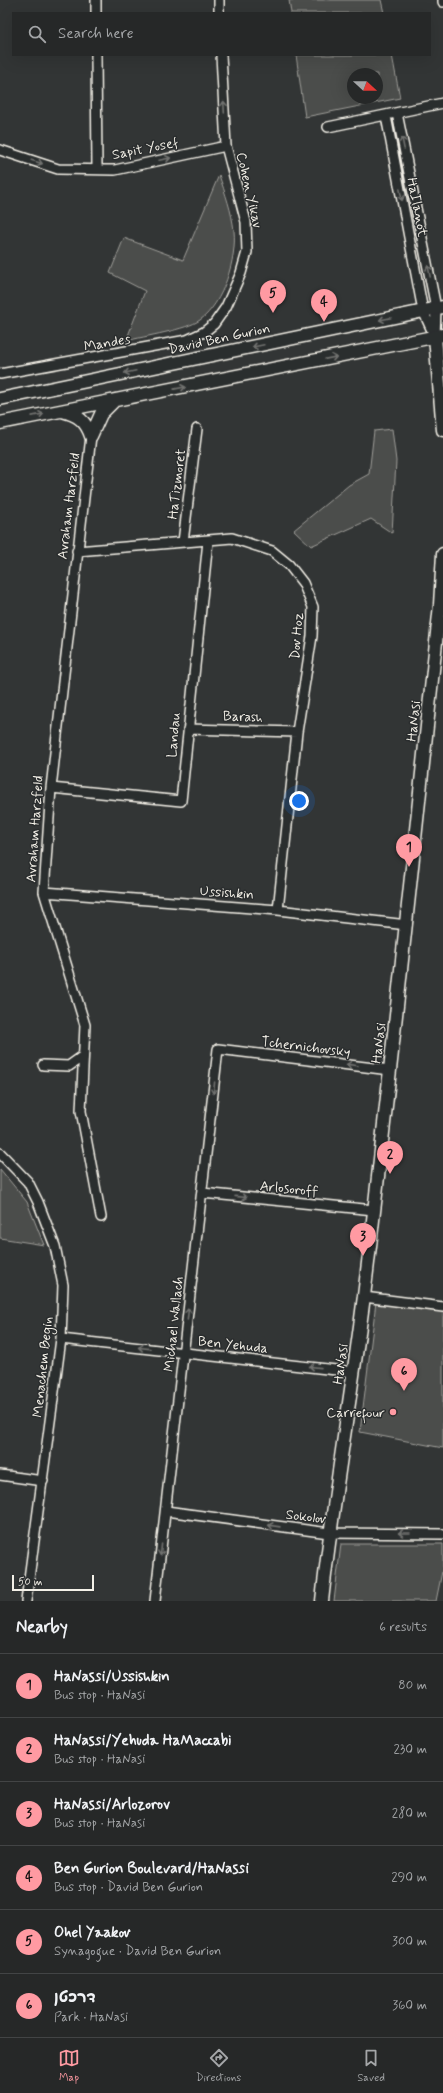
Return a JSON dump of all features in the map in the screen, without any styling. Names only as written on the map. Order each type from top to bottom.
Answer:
[{"type":"street","points":[[96,0],[96,12]]},
{"type":"street","points":[[219,0],[219,12]]},
{"type":"street","points":[[96,56],[97,169]]},
{"type":"street","name":"Cohen Yikav","points":[[214,324],[226,308],[234,292],[246,252],[246,222],[226,146],[221,56]]},
{"type":"street","points":[[328,127],[397,114],[443,103]]},
{"type":"street","name":"HaIlanot","points":[[397,114],[440,307],[439,336]]},
{"type":"street","name":"HaIlanot","points":[[386,116],[423,311],[439,336]]},
{"type":"street","name":"Sapit Yosef","points":[[0,150],[58,168],[115,170],[226,146]]},
{"type":"street","name":"David Ben Gurion","points":[[0,399],[440,307]]},
{"type":"street","name":"Mandes","points":[[0,374],[163,346],[187,340],[204,332],[214,324]]},
{"type":"street","points":[[0,423],[439,336],[443,430]]},
{"type":"street","points":[[91,436],[101,414],[115,400]]},
{"type":"street","points":[[60,411],[74,414],[82,420],[88,427],[91,436]]},
{"type":"street","name":"HaTizmoret","points":[[183,542],[197,429]]},
{"type":"street","name":"Avraham Harzfeld","points":[[91,436],[76,551],[51,788],[44,892],[84,1025],[81,1111],[100,1217]]},
{"type":"street","name":"Dov Hoz","points":[[76,551],[232,538],[272,551],[289,565],[304,583],[313,607],[312,636],[297,732],[278,910]]},
{"type":"street","name":"Landau","points":[[51,788],[181,801],[208,541]]},
{"type":"street","name":"HaNasi","points":[[322,1601],[329,1533],[364,1297],[407,925],[441,605],[443,554]]},
{"type":"street","name":"Barash","points":[[188,729],[297,732]]},
{"type":"street","name":"Ussishkin","points":[[44,892],[278,910],[407,925]]},
{"type":"street","name":"Tchernichovsky","points":[[218,1050],[390,1070]]},
{"type":"street","name":"Michael Wallach","points":[[156,1601],[218,1050]]},
{"type":"street","points":[[43,1065],[69,1066],[83,1056]]},
{"type":"street","name":"Menachem Begin","points":[[0,1153],[28,1182],[38,1202],[56,1246],[63,1285],[61,1339],[26,1601]]},
{"type":"street","name":"Arlosoroff","points":[[202,1193],[374,1210]]},
{"type":"street","points":[[364,1297],[443,1306]]},
{"type":"street","name":"Ben Yehuda","points":[[61,1339],[354,1372]]},
{"type":"street","points":[[0,1475],[43,1481]]},
{"type":"street","name":"Sokolov","points":[[166,1511],[329,1533],[443,1534]]},
{"type":"shaded area","points":[[289,0],[381,0],[384,12],[291,12]]},
{"type":"shaded area","points":[[296,56],[392,56],[400,98],[383,101],[383,68],[347,68],[347,104],[370,104],[305,117]]},
{"type":"shaded area","points":[[219,175],[232,217],[234,231],[231,267],[222,292],[208,313],[194,324],[175,330],[126,341],[145,291],[110,273],[124,238],[183,260]]},
{"type":"shaded area","points":[[392,429],[396,461],[392,533],[371,519],[311,546],[294,530],[349,485],[369,474],[374,431]]},
{"type":"shaded area","points":[[0,1169],[27,1202],[44,1245],[0,1238]]},
{"type":"shaded area","points":[[376,1302],[443,1311],[443,1448],[360,1432]]},
{"type":"shaded area","points":[[341,1544],[443,1544],[443,1567],[436,1601],[334,1601]]},
{"type":"place","name":"Ohel Yaakov","points":[[273,313]]},
{"type":"place","name":"Ben Gurion Boulevard/HaNassi","points":[[324,322]]},
{"type":"place","name":"HaNassi/Ussishkin","points":[[409,867]]},
{"type":"place","name":"HaNassi/Yehuda HaMaccabi","points":[[390,1174]]},
{"type":"place","name":"HaNassi/Arlozorov","points":[[363,1256]]},
{"type":"place","name":"דרכטן","points":[[404,1391]]},
{"type":"place","name":"Carrefour","points":[[393,1412]]}]
